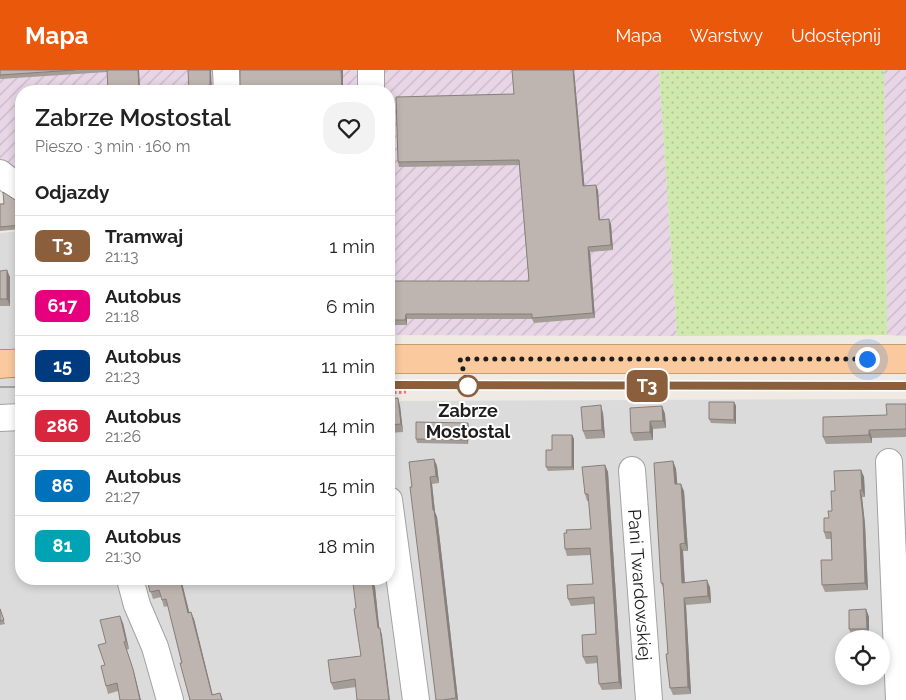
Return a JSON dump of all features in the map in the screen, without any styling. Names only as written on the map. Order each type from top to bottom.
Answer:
[{"type":"main road","points":[[395,360],[906,359]]},
{"type":"main road","points":[[0,364],[15,363]]},
{"type":"street","points":[[226,70],[227,85]]},
{"type":"street","points":[[371,70],[371,85]]},
{"type":"street","points":[[0,173],[15,185]]},
{"type":"street","points":[[0,418],[15,417]]},
{"type":"street","points":[[889,462],[899,700]]},
{"type":"street","name":"Pani Twardowskiej","points":[[632,470],[649,700]]},
{"type":"street","points":[[395,544],[416,700]]},
{"type":"street","points":[[132,585],[137,605],[155,647],[170,700]]},
{"type":"path","points":[[395,393],[406,392]]},
{"type":"shaded area","points":[[0,70],[659,70],[677,336],[395,335],[395,85],[15,85],[15,178],[0,164]]},
{"type":"shaded area","points":[[884,70],[906,70],[906,336],[887,335]]},
{"type":"shaded area","points":[[15,232],[15,585],[395,585],[395,401],[906,399],[906,700],[0,700],[0,233]]},
{"type":"green space","points":[[659,70],[884,70],[887,335],[677,336]]},
{"type":"building","points":[[0,70],[75,70],[0,75]]},
{"type":"building","points":[[107,70],[138,70],[139,85],[108,85]]},
{"type":"building","points":[[188,70],[210,70],[210,85],[189,85]]},
{"type":"building","points":[[240,70],[341,70],[342,85],[240,85]]},
{"type":"building","points":[[512,70],[573,70],[583,186],[596,185],[599,220],[609,219],[611,245],[588,247],[593,313],[532,318],[532,314],[406,314],[405,320],[395,320],[395,281],[529,281],[519,160],[398,162],[396,97],[514,94]]},
{"type":"building","points":[[3,192],[15,200],[15,226],[0,227],[0,204],[4,204]]},
{"type":"building","points":[[7,270],[7,299],[0,299],[0,271]]},
{"type":"building","points":[[395,398],[398,398],[401,424],[395,424]]},
{"type":"building","points":[[709,402],[734,402],[734,420],[709,419]]},
{"type":"building","points":[[886,404],[906,404],[906,429],[869,430],[869,435],[823,437],[823,417],[887,415]]},
{"type":"building","points":[[601,405],[602,430],[583,431],[581,407]]},
{"type":"building","points":[[662,406],[663,421],[650,421],[650,432],[631,433],[630,408]]},
{"type":"building","points":[[416,422],[468,423],[467,440],[416,439]]},
{"type":"building","points":[[552,435],[572,435],[572,467],[546,467],[546,450],[552,450]]},
{"type":"building","points":[[434,459],[436,476],[430,477],[433,510],[456,698],[443,700],[436,700],[410,487],[412,487],[409,462]]},
{"type":"building","points":[[673,461],[675,484],[681,484],[685,543],[680,544],[682,583],[707,580],[708,596],[684,598],[688,687],[670,688],[666,654],[668,654],[663,583],[661,583],[654,463]]},
{"type":"building","points":[[605,465],[619,682],[599,684],[597,656],[583,657],[582,635],[596,634],[594,597],[568,599],[567,585],[593,584],[590,548],[565,549],[564,533],[567,533],[566,530],[591,529],[588,494],[585,494],[582,467]]},
{"type":"building","points":[[861,470],[862,490],[860,490],[863,517],[865,583],[822,585],[821,560],[832,560],[831,532],[824,532],[824,518],[829,518],[828,511],[832,511],[831,491],[835,491],[834,471]]},
{"type":"building","points":[[148,585],[181,585],[188,613],[191,612],[212,695],[220,693],[222,700],[190,700],[166,599],[162,600],[159,590],[150,592]]},
{"type":"building","points":[[353,585],[373,585],[389,700],[357,700],[355,679],[331,683],[328,660],[361,656],[354,609],[356,608]]},
{"type":"building","points":[[0,609],[4,620],[0,621]]},
{"type":"building","points":[[866,609],[867,629],[849,629],[849,610]]},
{"type":"building","points":[[120,616],[126,641],[124,642],[140,700],[120,700],[117,683],[106,686],[101,666],[105,665],[98,645],[106,643],[100,620]]},
{"type":"tram line","points":[[395,385],[906,385]]},
{"type":"tram line","name":"T3","points":[[395,385],[906,386]]},
{"type":"tram line","points":[[0,387],[15,387]]},
{"type":"place","name":"Zabrze Mostostal","points":[[468,386]]},
{"type":"route","points":[[468,386],[460,359],[867,359]]}]
